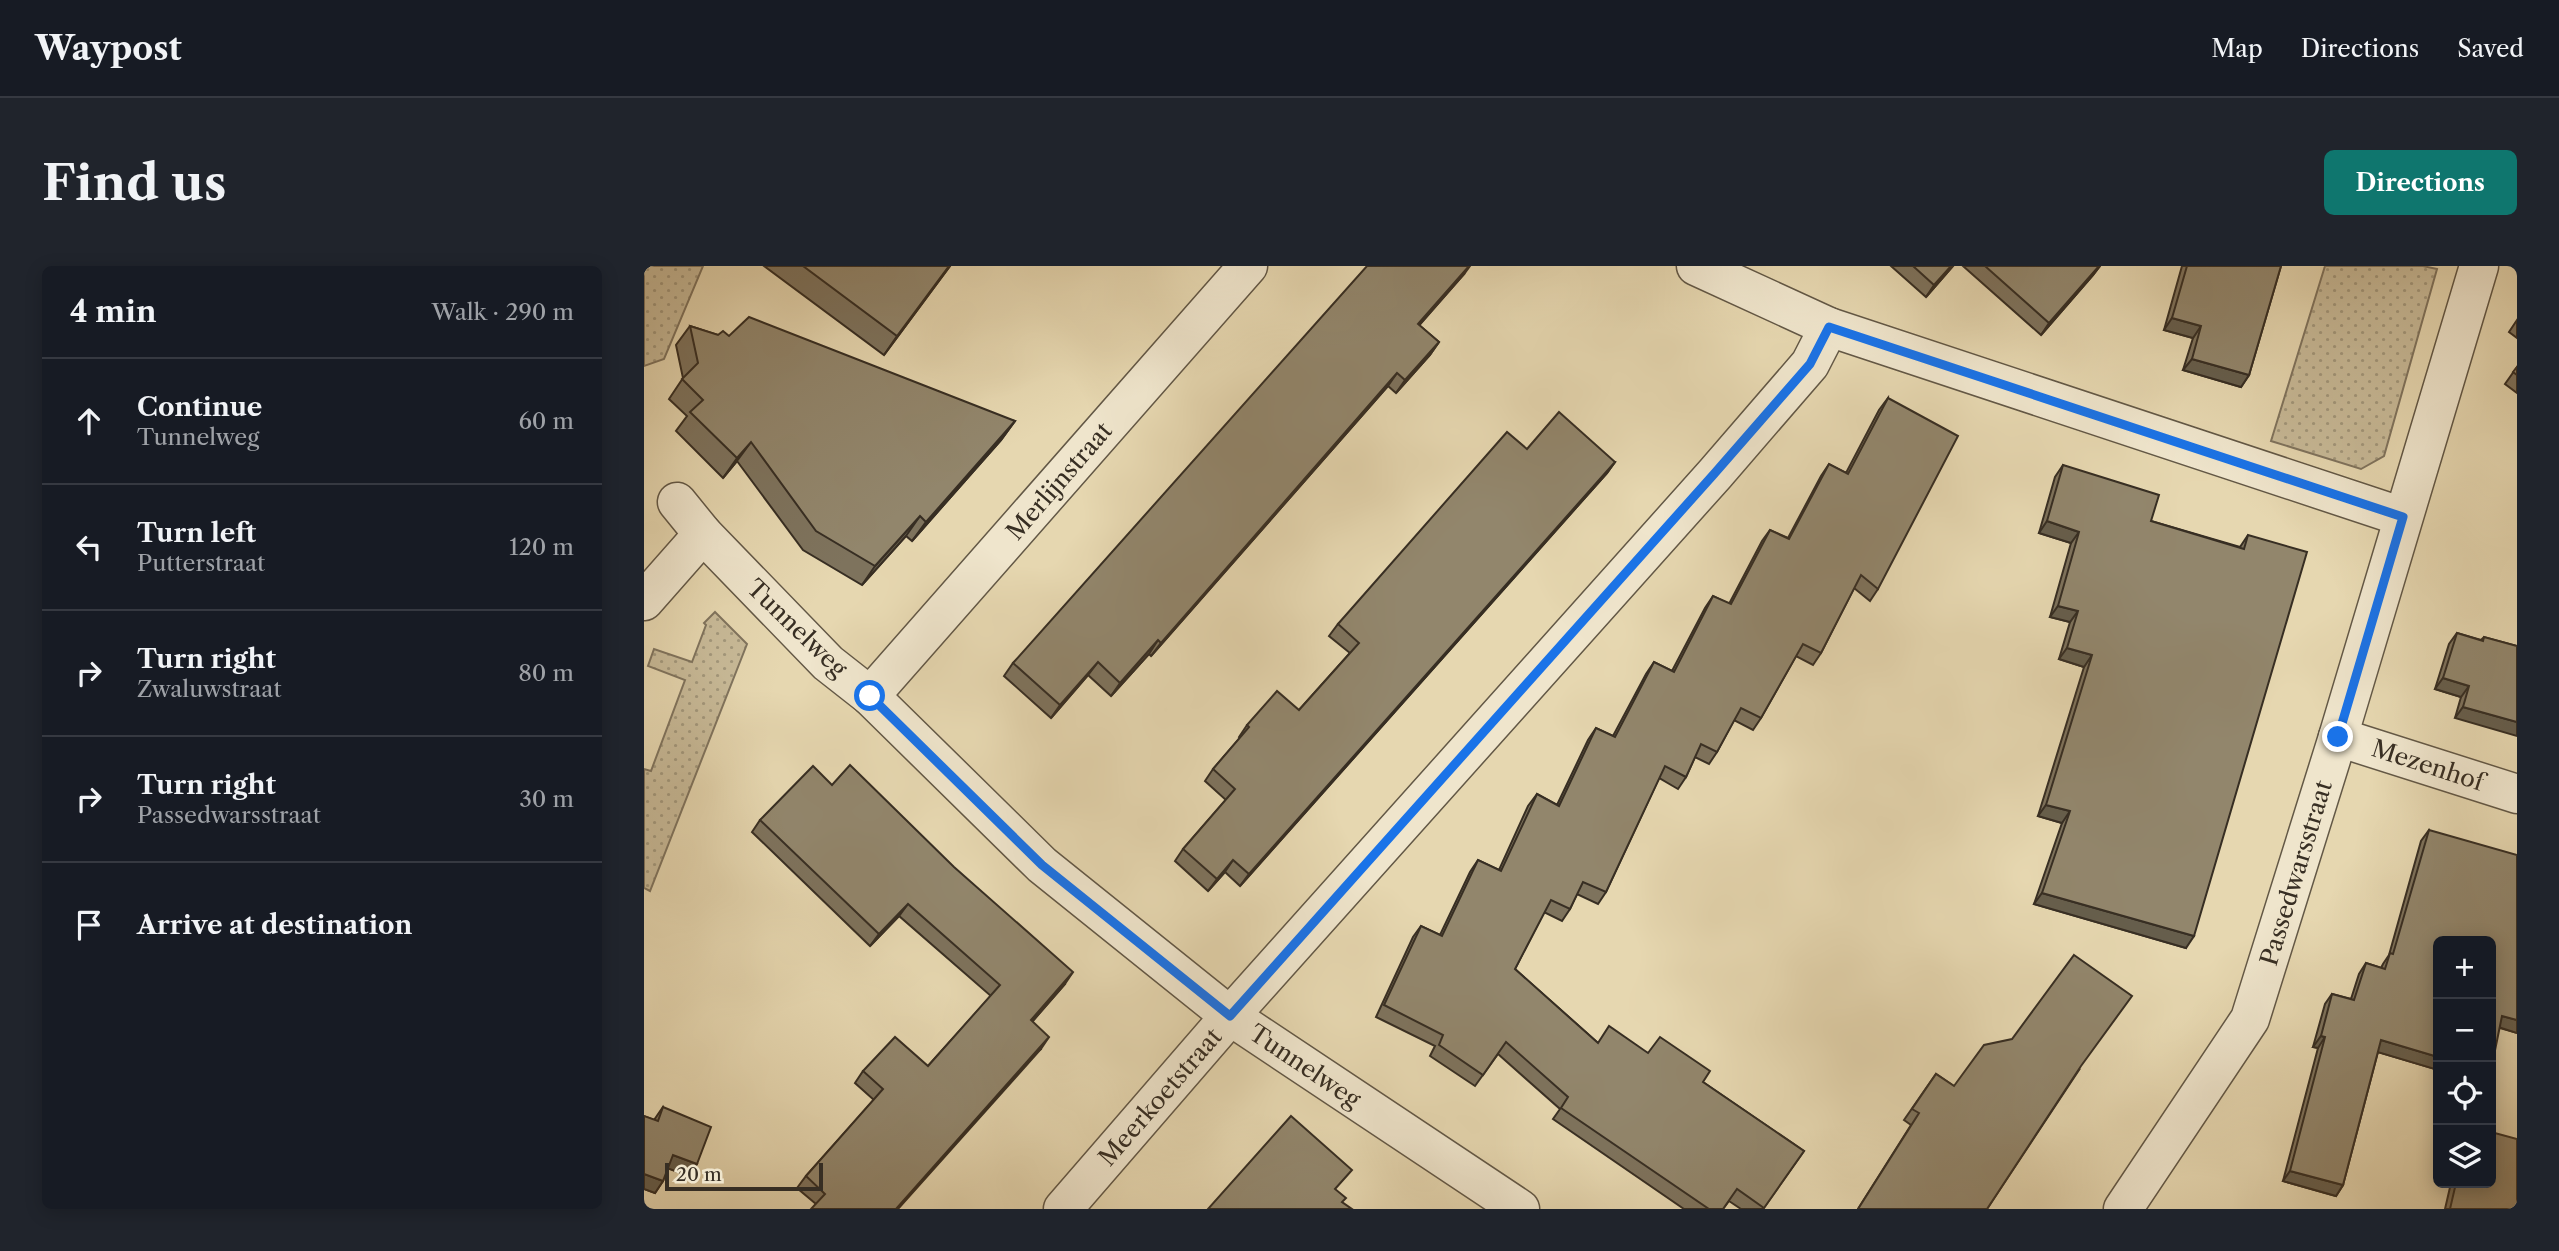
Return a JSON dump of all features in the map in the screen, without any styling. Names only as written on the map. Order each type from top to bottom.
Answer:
[{"type":"street","name":"Merlijnstraat","points":[[870,696],[1248,266]]},
{"type":"street","points":[[1696,266],[1829,327],[2403,517]]},
{"type":"street","name":"Passedwarsstraat","points":[[2123,1209],[2250,1019],[2338,737],[2479,266]]},
{"type":"street","name":"Meerkoetstraat","points":[[1063,1209],[1230,1016],[1810,364],[1829,327]]},
{"type":"street","name":"Tunnelweg","points":[[677,502],[704,534],[828,663],[870,696],[1042,865],[1230,1016],[1520,1209]]},
{"type":"street","points":[[644,601],[704,534]]},
{"type":"street","name":"Mezenhof","points":[[2338,737],[2517,794]]},
{"type":"shaded area","points":[[644,266],[703,266],[664,359],[644,366]]},
{"type":"shaded area","points":[[2325,266],[2423,266],[2437,269],[2384,456],[2361,469],[2271,441]]},
{"type":"shaded area","points":[[715,612],[747,644],[650,891],[644,888],[644,769],[651,771],[685,680],[648,666],[654,649],[692,662],[706,625],[704,623]]},
{"type":"building","points":[[803,266],[949,266],[897,336]]},
{"type":"building","points":[[1367,266],[1469,266],[1418,324],[1439,342],[1405,380],[1397,373],[1161,643],[1158,640],[1120,683],[1098,662],[1060,705],[1013,663]]},
{"type":"building","points":[[1913,266],[1951,266],[1934,285]]},
{"type":"building","points":[[1985,266],[2099,266],[2049,323]]},
{"type":"building","points":[[2187,266],[2281,266],[2249,375],[2192,359],[2201,326],[2172,318]]},
{"type":"building","points":[[749,317],[1015,421],[926,522],[920,516],[875,566],[816,531],[751,442],[737,458],[690,412],[703,400],[682,379],[698,363],[690,326],[718,335],[723,331],[729,336]]},
{"type":"building","points":[[1888,398],[1958,436],[1878,589],[1861,575],[1821,653],[1803,644],[1761,718],[1741,708],[1717,752],[1701,744],[1686,777],[1665,766],[1606,892],[1583,882],[1570,909],[1551,900],[1515,969],[1598,1043],[1609,1026],[1648,1053],[1660,1037],[1710,1071],[1703,1082],[1804,1151],[1764,1208],[1737,1189],[1723,1209],[1709,1209],[1561,1108],[1568,1097],[1506,1042],[1483,1075],[1439,1045],[1443,1035],[1384,1005],[1421,926],[1442,936],[1478,860],[1501,871],[1537,794],[1559,806],[1596,728],[1615,737],[1654,662],[1674,672],[1713,596],[1731,604],[1770,530],[1789,539],[1829,464],[1848,474]]},
{"type":"building","points":[[1559,412],[1615,462],[1249,874],[1233,860],[1217,879],[1183,849],[1235,789],[1213,769],[1277,691],[1299,710],[1359,643],[1338,624],[1507,432],[1527,449]]},
{"type":"building","points":[[2063,465],[2159,495],[2151,521],[2244,549],[2248,535],[2307,552],[2194,936],[2042,893],[2070,811],[2046,805],[2092,655],[2067,648],[2078,611],[2058,606],[2079,532],[2047,521]]},
{"type":"building","points":[[2457,633],[2483,641],[2484,637],[2517,646],[2517,722],[2463,707],[2469,686],[2443,678]]},
{"type":"building","points":[[850,765],[954,867],[1073,972],[1031,1020],[1049,1037],[896,1209],[811,1209],[825,1194],[806,1176],[883,1089],[863,1071],[895,1037],[928,1066],[1000,985],[908,904],[879,934],[760,820],[813,766],[832,785]]},
{"type":"building","points":[[2429,830],[2517,855],[2517,1020],[2502,1016],[2496,1045],[2496,936],[2433,936],[2433,1056],[2381,1040],[2343,1185],[2290,1171],[2325,1037],[2321,1036],[2332,994],[2354,1000],[2366,963],[2385,969],[2390,953],[2393,954]]},
{"type":"building","points":[[2074,955],[2132,996],[2081,1066],[1987,1209],[1858,1209],[1919,1113],[1912,1109],[1936,1074],[1954,1086],[1984,1045],[2012,1039]]},
{"type":"building","points":[[663,1107],[711,1127],[697,1164],[673,1155],[663,1181],[644,1174],[644,1116],[658,1121]]},
{"type":"building","points":[[1291,1116],[1352,1170],[1335,1189],[1346,1198],[1342,1202],[1352,1209],[1208,1209]]},
{"type":"building","points":[[2496,1133],[2517,1139],[2517,1209],[2450,1209],[2455,1188],[2496,1188]]},
{"type":"route","points":[[870,696],[1042,865],[1230,1016],[1810,364],[1829,327],[2403,517],[2338,737]]}]
